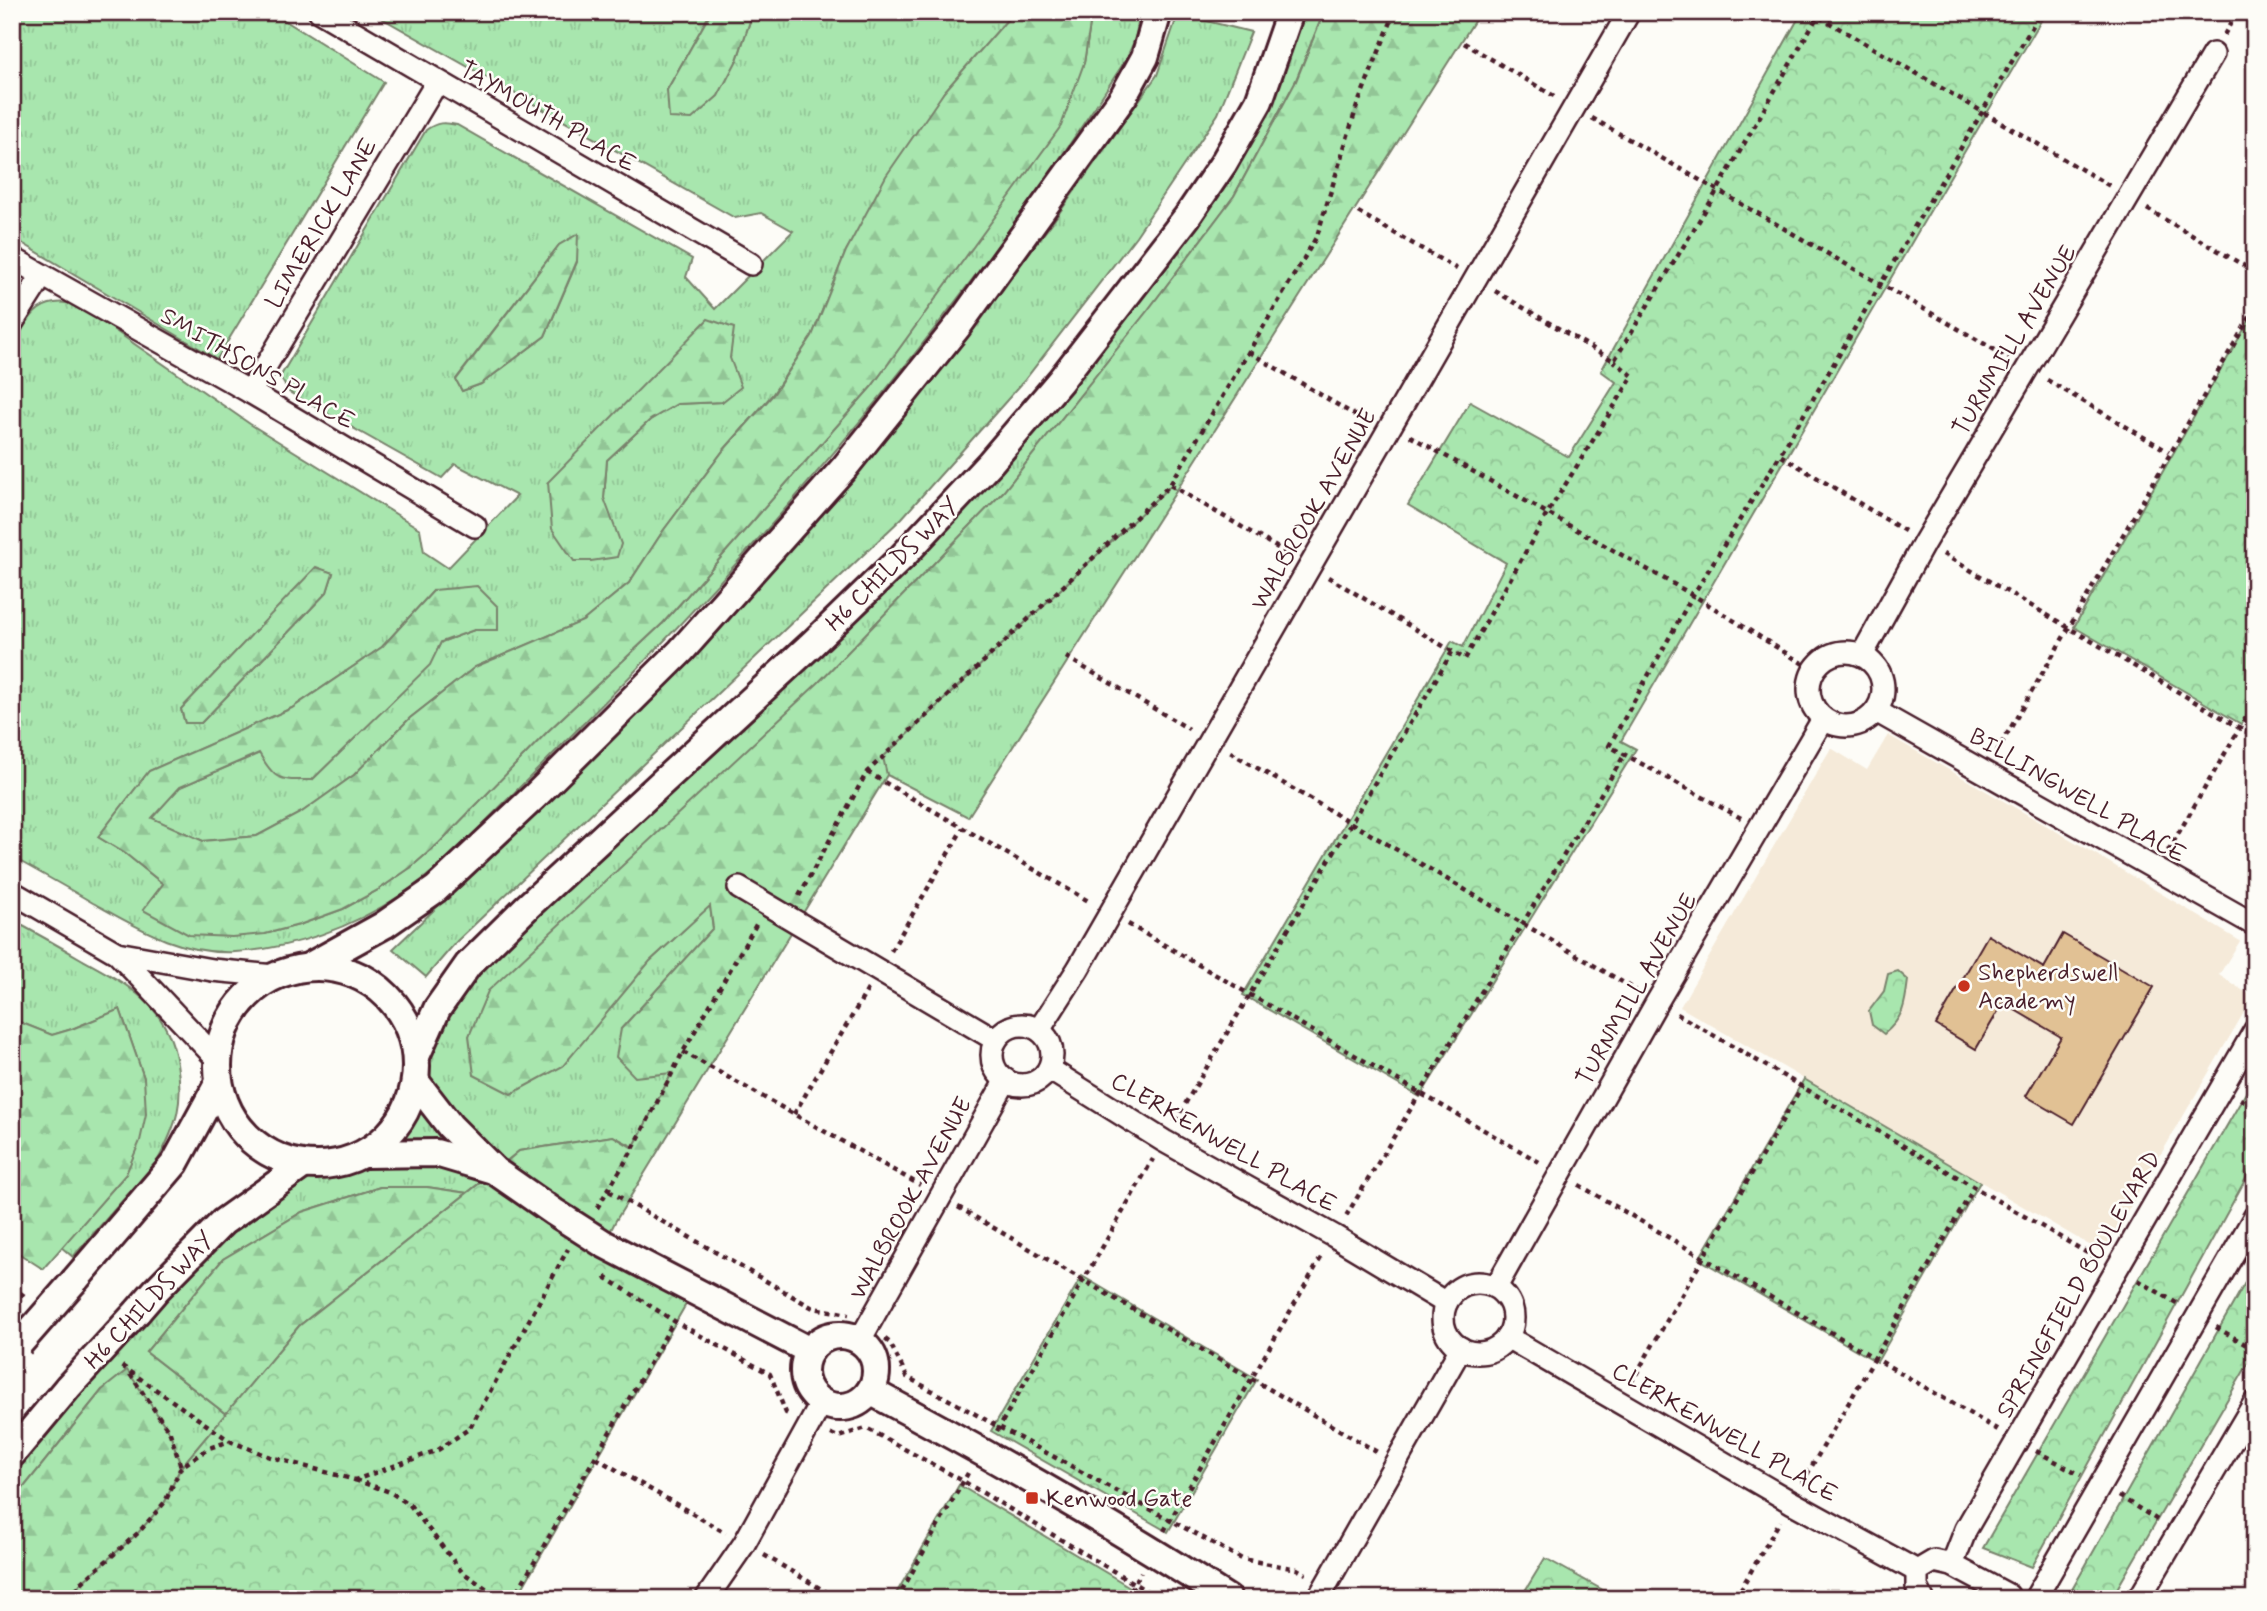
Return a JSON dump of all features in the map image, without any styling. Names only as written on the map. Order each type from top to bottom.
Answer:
[{"type":"street","points":[[16,1349],[175,1163],[218,1071],[226,1025],[245,996],[274,976],[310,966],[384,925],[436,889],[535,796],[681,651],[844,468],[958,327],[1123,97],[1145,57],[1158,12]]},
{"type":"street","name":"H6 CHILDS WAY","points":[[416,1054],[437,1009],[468,965],[902,557],[990,463],[1060,382],[1187,218],[1223,164],[1259,101],[1290,12]]},
{"type":"street","name":"WALBROOK AVENUE","points":[[1039,1030],[1110,913],[1629,12]]},
{"type":"street","name":"TAYMOUTH PLACE","points":[[327,14],[437,82],[751,264]]},
{"type":"street","name":"TURNMILL AVENUE","points":[[1862,655],[1924,543],[2213,54]]},
{"type":"street","name":"LIMERICK LANE","points":[[250,392],[437,82]]},
{"type":"street","name":"SMITHSONS PLACE","points":[[12,258],[250,392],[475,526]]},
{"type":"street","points":[[12,323],[42,276]]},
{"type":"street","points":[[1840,652],[1862,655],[1873,663],[1880,674],[1882,699],[1876,711],[1857,725],[1833,724],[1823,719],[1810,701],[1808,691],[1813,670],[1830,655],[1840,652]]},
{"type":"street","name":"BILLINGWELL PLACE","points":[[1876,711],[2255,925]]},
{"type":"street","name":"TURNMILL AVENUE","points":[[1496,1287],[1657,1002],[1823,719]]},
{"type":"street","points":[[739,888],[996,1040]]},
{"type":"street","points":[[12,891],[117,953],[218,1071],[229,1114],[248,1139],[273,1157],[303,1166],[335,1165],[365,1154],[389,1135],[407,1109],[416,1082],[416,1054],[408,1025],[392,1000],[384,993],[368,980],[340,969],[310,966]]},
{"type":"street","points":[[117,953],[212,970],[274,976]]},
{"type":"street","points":[[1020,1025],[1039,1030],[1050,1043],[1052,1052],[1049,1069],[1043,1077],[1025,1085],[1006,1080],[993,1062],[996,1040],[1002,1032],[1020,1025]]},
{"type":"street","name":"SPRINGFIELD BOULEVARD","points":[[1952,1565],[1966,1529],[2027,1446],[2125,1273],[2255,1030]]},
{"type":"street","name":"CLERKENWELL PLACE","points":[[1049,1069],[1164,1141],[1334,1236],[1446,1303]]},
{"type":"street","name":"WALBROOK AVENUE","points":[[865,1333],[1006,1080]]},
{"type":"street","points":[[416,1082],[450,1126],[495,1171],[604,1244],[810,1351]]},
{"type":"street","points":[[365,1154],[436,1153],[495,1171]]},
{"type":"street","name":"H6 CHILDS WAY","points":[[12,1454],[68,1387],[156,1290],[223,1222],[303,1166]]},
{"type":"street","points":[[2035,1599],[2255,1216]]},
{"type":"street","points":[[1485,1283],[1496,1287],[1505,1295],[1513,1316],[1507,1337],[1494,1349],[1486,1352],[1477,1353],[1461,1348],[1446,1333],[1443,1323],[1446,1303],[1462,1286],[1485,1283]]},
{"type":"street","points":[[706,1599],[744,1544],[815,1413],[813,1394],[804,1373],[810,1351],[818,1342],[828,1337],[865,1333],[877,1369],[870,1391],[853,1405],[832,1406],[815,1413]]},
{"type":"street","name":"CLERKENWELL PLACE","points":[[1507,1337],[1791,1502],[1917,1571]]},
{"type":"street","points":[[1321,1591],[1461,1348]]},
{"type":"street","points":[[870,1391],[982,1451],[1153,1550],[1228,1599]]},
{"type":"street","points":[[2139,1599],[2255,1402]]},
{"type":"street","points":[[1923,1599],[1917,1587],[1917,1571],[1934,1562],[1952,1565],[2011,1598]]},
{"type":"path","points":[[1811,12],[1819,14],[2255,272]]},
{"type":"path","points":[[1760,829],[1609,746],[1693,596],[1780,455],[2041,12]]},
{"type":"path","points":[[1614,361],[1717,191],[1819,14]]},
{"type":"path","points":[[1464,43],[2169,452]]},
{"type":"path","points":[[1170,485],[1465,659],[1547,514],[1633,376],[1614,361],[1358,212]]},
{"type":"path","points":[[1985,772],[2255,308]]},
{"type":"path","points":[[1249,352],[1693,596],[1813,670]]},
{"type":"path","points":[[1780,455],[1924,543],[2255,737]]},
{"type":"path","points":[[1066,656],[1974,1188],[2169,1299]]},
{"type":"path","points":[[2157,870],[2255,702]]},
{"type":"path","points":[[1126,1599],[1334,1236],[1625,754]]},
{"type":"path","points":[[867,772],[2179,1532]]},
{"type":"path","points":[[683,1052],[941,1197],[1394,1462]]},
{"type":"path","points":[[1620,1402],[1802,1086]]},
{"type":"path","points":[[1735,1599],[1974,1188]]},
{"type":"path","points":[[608,1191],[813,1308],[846,1312],[865,1333],[890,1343],[907,1377],[1242,1559],[1297,1569],[1321,1591]]},
{"type":"path","points":[[565,1252],[576,1259]]},
{"type":"path","points":[[598,1273],[674,1321],[770,1374],[786,1413],[815,1413],[838,1437],[866,1428],[974,1488],[1160,1599]]},
{"type":"path","points":[[513,1599],[674,1321]]},
{"type":"path","points":[[127,1370],[170,1433],[181,1467]]},
{"type":"path","points":[[596,1458],[838,1599]]},
{"type":"path","points":[[355,1480],[390,1492],[410,1505],[462,1572],[502,1599]]},
{"type":"shaded area","name":"Shepherdswell Academy","points":[[1888,735],[2082,846],[2240,941],[2219,975],[2253,997],[2103,1253],[1680,1007],[1831,748],[1867,770]]},
{"type":"green space","points":[[12,12],[271,12],[384,82],[217,359],[12,237]]},
{"type":"green space","points":[[371,12],[711,12],[667,90],[737,60],[753,12],[1014,12],[944,92],[846,251],[812,336],[772,395],[723,451],[663,531],[629,583],[583,621],[475,667],[410,718],[354,775],[302,812],[257,836],[203,841],[151,818],[180,787],[260,753],[312,780],[429,665],[441,642],[474,630],[434,590],[382,647],[292,708],[149,771],[98,837],[126,854],[163,884],[144,909],[265,934],[343,909],[410,868],[439,843],[548,731],[663,623],[872,386],[961,261],[1084,63],[1092,12],[1140,12],[1135,40],[1125,61],[1065,151],[938,325],[870,409],[801,491],[656,650],[471,836],[414,886],[363,917],[322,934],[257,950],[215,952],[178,944],[143,930],[12,857],[12,348],[36,311],[53,303],[78,305],[250,424],[420,529],[424,552],[448,568],[517,496],[455,464],[442,478],[289,392],[280,377],[426,130],[441,123],[457,125],[692,259],[686,277],[715,309],[793,231],[761,213],[735,218]],"holes":[[[577,235],[577,262],[545,336],[481,384],[462,391],[456,379],[559,245]],[[730,358],[722,402],[677,404],[650,420],[607,460],[604,498],[548,482]],[[316,568],[333,573],[327,592],[201,723],[185,723],[181,709]]]},
{"type":"green space","points":[[711,12],[753,12],[737,60],[718,96],[692,119],[669,118],[667,90]]},
{"type":"green space","points":[[1014,12],[1092,12],[1084,63],[1061,126],[872,386],[663,623],[548,731],[439,843],[410,868],[378,890],[343,909],[299,925],[265,934],[232,937],[189,935],[143,910],[163,884],[126,854],[98,837],[149,771],[292,708],[382,647],[434,590],[477,586],[498,607],[498,630],[474,630],[441,642],[430,665],[312,780],[279,777],[259,753],[180,787],[152,818],[203,841],[257,836],[302,812],[354,775],[410,718],[475,667],[583,621],[629,583],[663,531],[723,451],[773,395],[812,336],[846,251],[886,176],[944,92]]},
{"type":"green space","points":[[1290,12],[1324,12],[1296,80],[1234,196],[1148,310],[1004,491],[819,682],[650,961],[710,905],[713,928],[621,1029],[672,1073],[634,1147],[613,1136],[519,1151],[467,1193],[427,1187],[380,1187],[302,1212],[223,1259],[146,1352],[226,1414],[181,1467],[170,1433],[102,1390],[12,1502],[12,1454],[136,1312],[303,1165],[335,1165],[364,1154],[389,1135],[407,1109],[416,1082],[417,1054],[437,1009],[902,557],[1187,217]]},
{"type":"green space","points":[[1324,12],[1480,12],[1177,490],[1170,486],[883,757],[887,775],[604,1244],[495,1171],[519,1151],[613,1136],[633,1148],[672,1073],[635,1077],[616,1057],[621,1029],[713,928],[710,906],[650,961],[563,1066],[511,1094],[474,1075],[469,1036],[488,991],[819,682],[1004,491],[1148,310],[1234,196],[1296,81]]},
{"type":"green space","points":[[1802,12],[2046,12],[1621,741],[1636,749],[1420,1097],[1243,995],[1452,641],[1463,647],[1506,563],[1408,505],[1470,402],[1569,457],[1616,382],[1601,371]]},
{"type":"green space","points":[[1178,14],[1251,32],[1218,114],[1136,236],[1024,381],[902,518],[457,941],[426,977],[393,949],[702,649],[890,434],[1052,223],[1157,75]]},
{"type":"green space","points":[[578,234],[577,261],[545,336],[481,384],[462,391],[456,380],[559,245]]},
{"type":"green space","points":[[2255,310],[2255,702],[2241,724],[2074,627]]},
{"type":"green space","points":[[708,319],[734,328],[730,358],[741,387],[722,402],[677,404],[650,420],[607,460],[604,498],[621,544],[617,557],[574,561],[552,529],[548,482]]},
{"type":"green space","points":[[1170,485],[1177,490],[968,817],[887,775],[882,758]]},
{"type":"green space","points":[[316,567],[333,573],[327,592],[201,723],[185,723],[181,709]]},
{"type":"green space","points":[[12,920],[116,979],[144,1000],[165,1026],[177,1063],[180,1090],[177,1113],[158,1160],[73,1257],[61,1247],[126,1174],[144,1078],[120,1009],[52,1035],[12,1019]]},
{"type":"green space","points":[[1898,971],[1908,980],[1904,1004],[1896,1022],[1884,1034],[1872,1025],[1869,1011],[1884,991],[1888,974]]},
{"type":"green space","points":[[120,1009],[144,1078],[146,1114],[140,1141],[126,1174],[43,1269],[12,1249],[12,1019],[52,1035]]},
{"type":"green space","points":[[2255,1077],[2255,1162],[2032,1567],[1983,1548]]},
{"type":"green space","points":[[1804,1079],[1980,1182],[1877,1362],[1699,1259]]},
{"type":"green space","points":[[495,1171],[693,1292],[516,1599],[70,1599],[80,1584],[138,1533],[165,1502],[181,1467],[299,1326]]},
{"type":"green space","points":[[380,1187],[427,1187],[467,1193],[299,1326],[226,1414],[146,1352],[223,1259],[302,1212]]},
{"type":"green space","points":[[2255,1265],[2255,1352],[2111,1599],[2075,1599],[2069,1595]]},
{"type":"green space","points":[[1082,1276],[1257,1379],[1168,1532],[991,1431]]},
{"type":"green space","points":[[127,1370],[170,1433],[181,1467],[165,1502],[155,1516],[92,1574],[70,1599],[12,1599],[12,1502],[102,1390]]},
{"type":"green space","points":[[959,1485],[1135,1590],[1130,1599],[893,1599]]},
{"type":"green space","points":[[1545,1558],[1619,1599],[1520,1599]]},
{"type":"building","points":[[2063,934],[2154,987],[2074,1124],[2026,1096],[2061,1037],[2003,1003],[1976,1049],[1936,1025],[1988,935],[2044,968]]},
{"type":"place","name":"Shepherdswell Academy","points":[[1964,986]]},
{"type":"place","name":"Kenwood Gate","points":[[1032,1498]]}]
